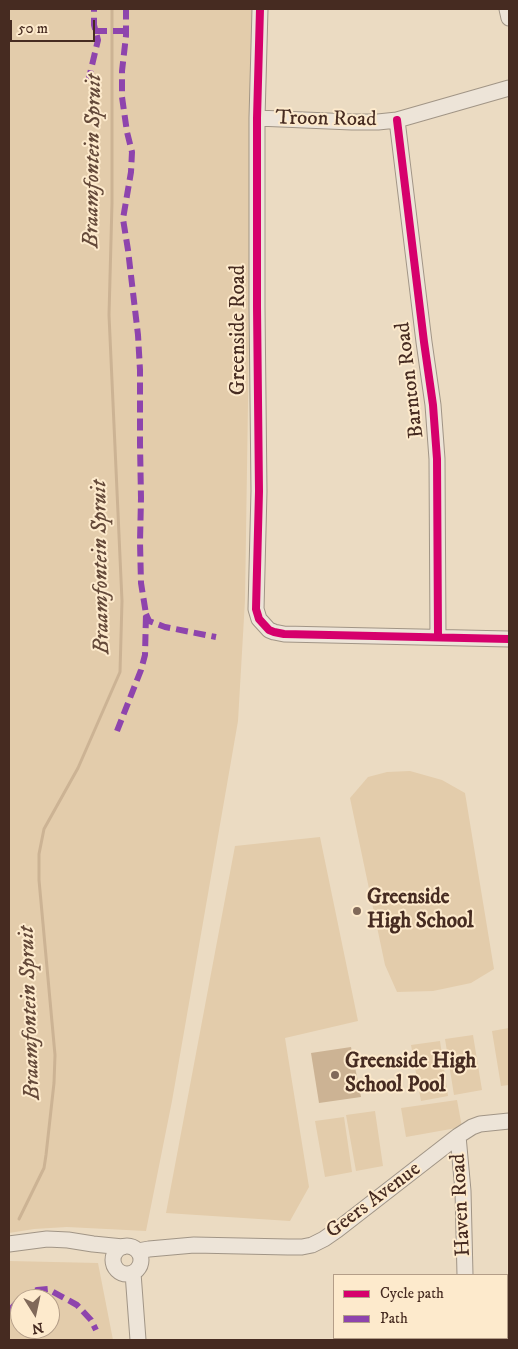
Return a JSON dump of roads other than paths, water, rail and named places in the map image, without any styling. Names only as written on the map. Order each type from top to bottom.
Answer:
[{"type":"street","name":"Greenside Road","points":[[260,9],[257,118],[259,491],[256,609],[259,620],[269,630],[284,634],[438,637]]},
{"type":"street","points":[[507,9],[509,18]]},
{"type":"street","name":"Troon Road","points":[[257,118],[352,122],[397,120],[509,88]]},
{"type":"street","name":"Barnton Road","points":[[397,120],[424,342],[434,405],[437,458],[438,637]]},
{"type":"street","points":[[438,637],[509,639]]},
{"type":"street","name":"Geers Avenue","points":[[138,1251],[149,1248],[194,1245],[302,1247],[312,1245],[337,1230],[472,1127],[480,1124],[509,1121]]},
{"type":"street","name":"Haven Road","points":[[458,1136],[465,1274]]},
{"type":"street","points":[[9,1244],[47,1239],[132,1247],[138,1251],[141,1258],[140,1267],[133,1273],[124,1274],[94,1244]]},
{"type":"street","points":[[114,1265],[116,1253],[123,1247]]},
{"type":"street","points":[[133,1273],[138,1340]]},
{"type":"waterway","name":"Braamfontein Spruit","points":[[19,1219],[44,1168],[54,1083],[55,1055],[39,880],[39,854],[44,829],[78,768],[120,672],[122,601],[109,315],[112,203],[112,9]]},
{"type":"place","name":"Greenside High School","points":[[357,911]]},
{"type":"place","name":"Greenside High School Pool","points":[[335,1075]]}]
